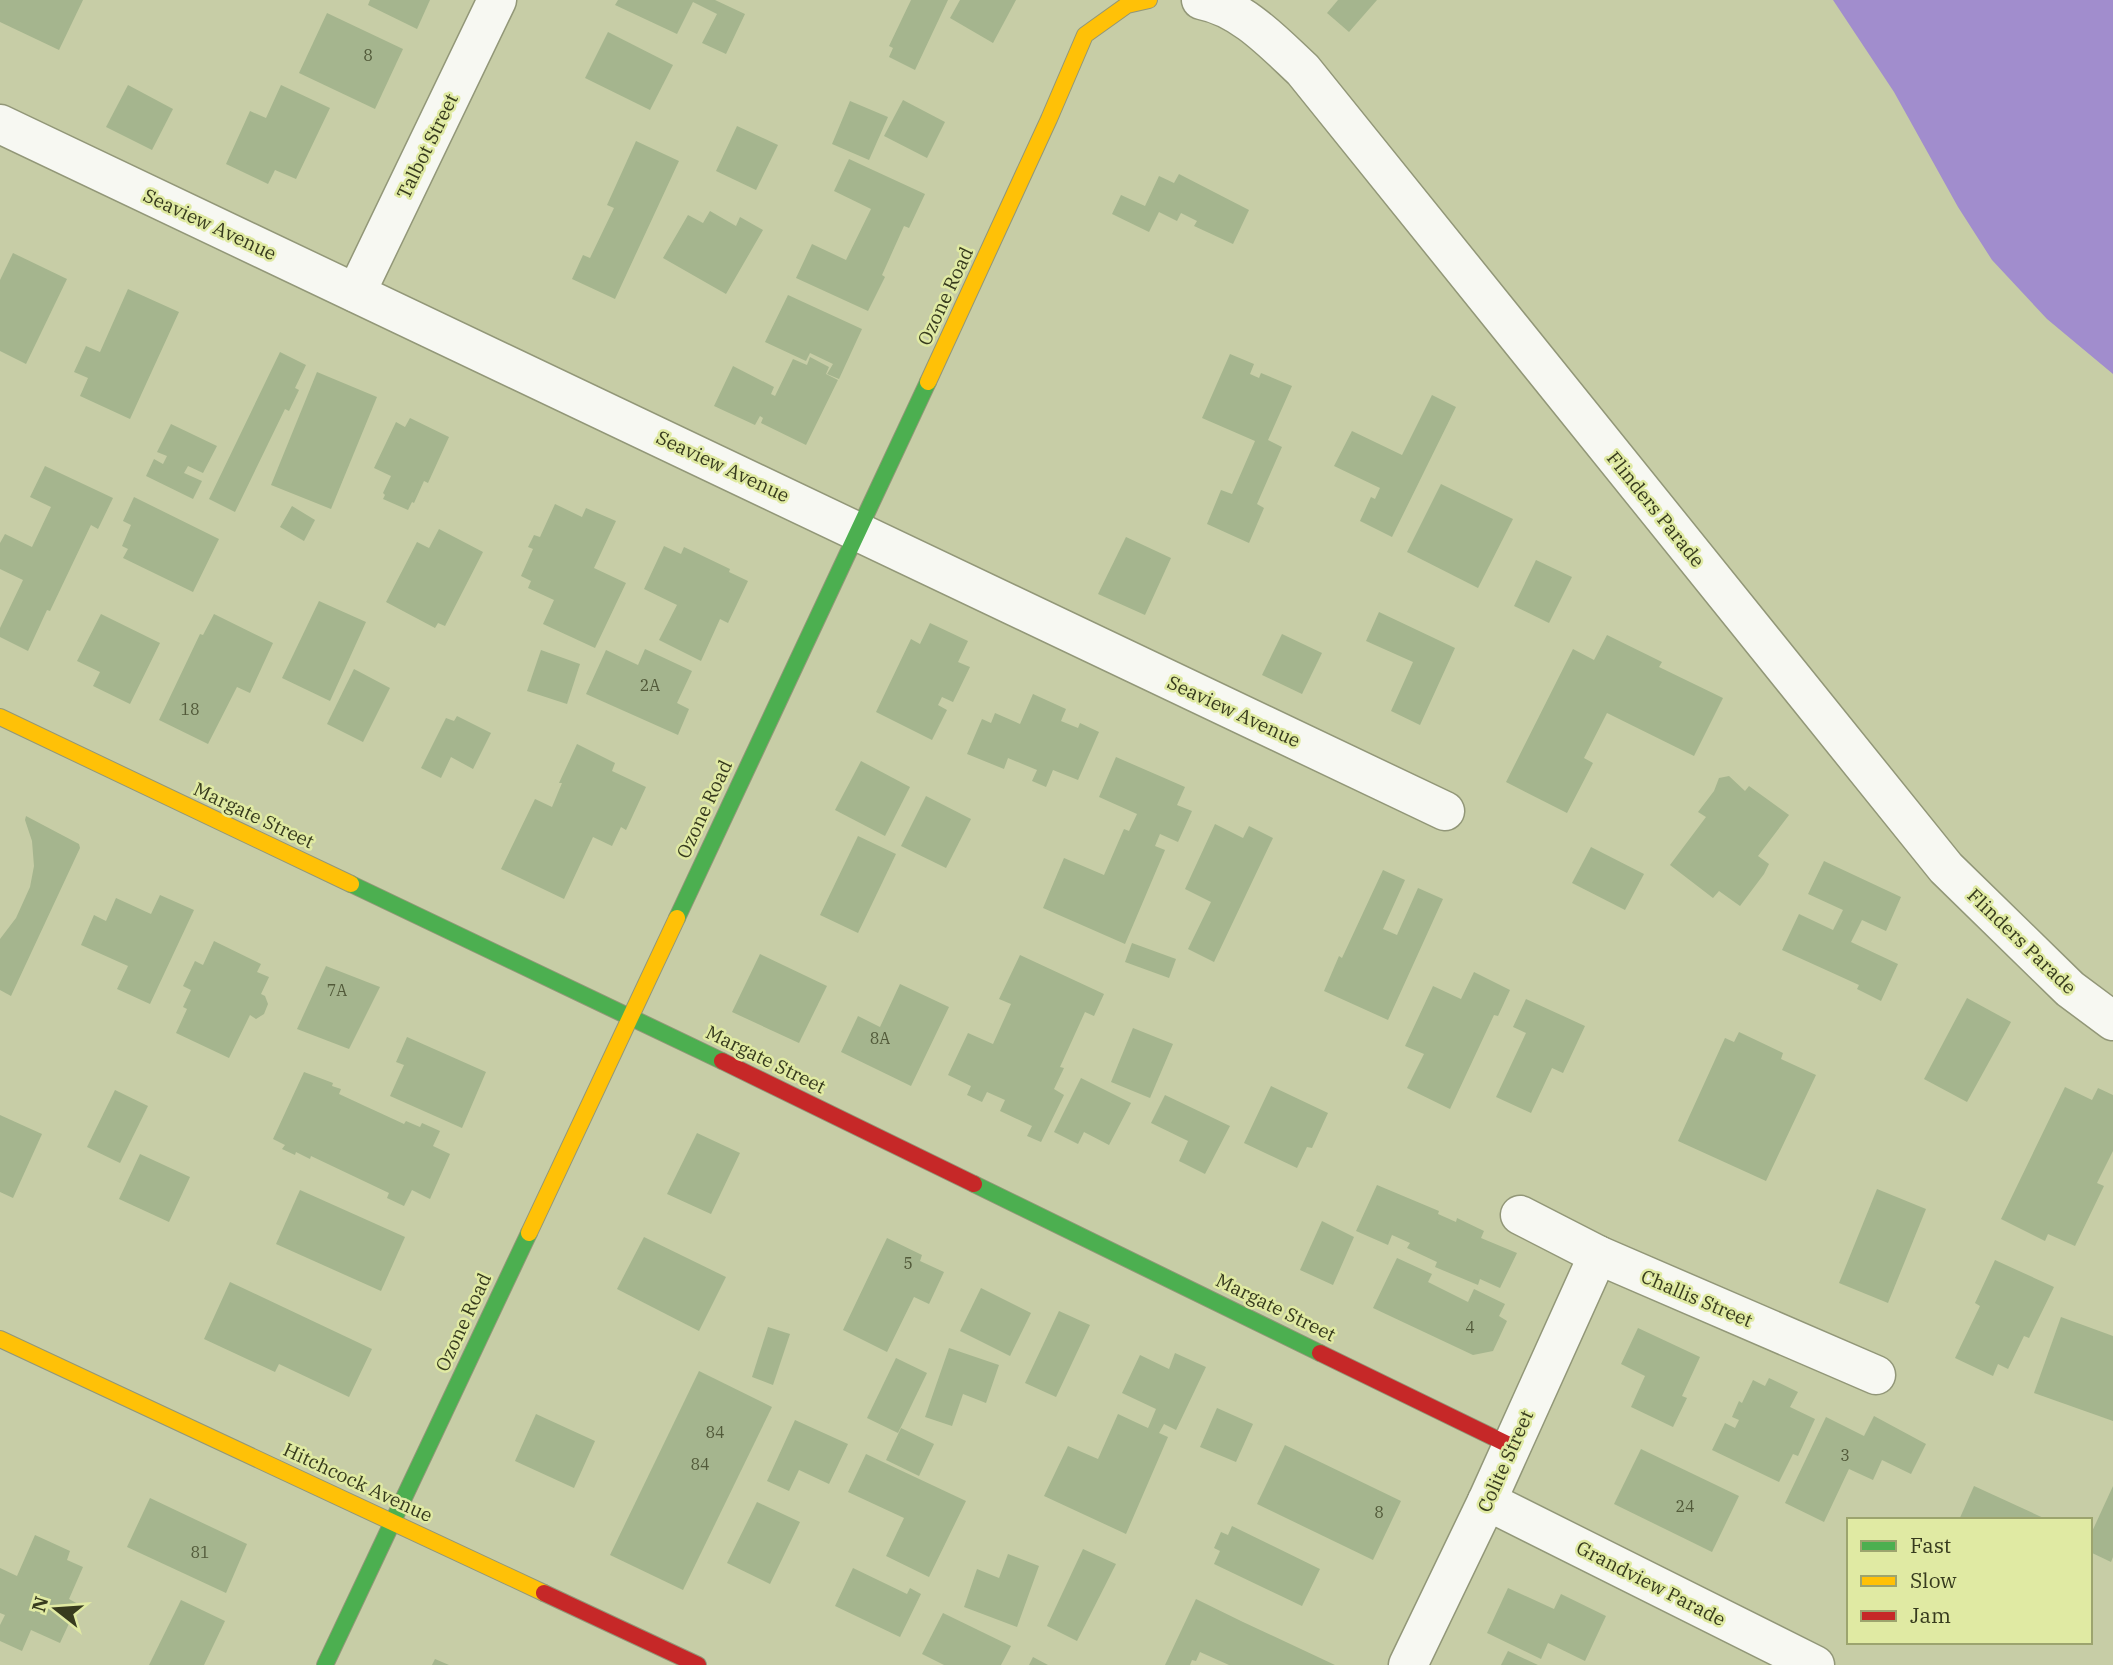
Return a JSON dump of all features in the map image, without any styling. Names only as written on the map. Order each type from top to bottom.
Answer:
[{"type":"street","name":"Talbot Street","points":[[356,293],[497,0]]},
{"type":"street","name":"Ozone Road","points":[[325,1665],[859,531],[1085,35],[1127,5],[1149,0]]},
{"type":"street","name":"Flinders Parade","points":[[1201,0],[1221,4],[1232,11],[1265,34],[1303,69],[1946,868],[2070,989],[2113,1021]]},
{"type":"street","name":"Seaview Avenue","points":[[0,124],[1445,811]]},
{"type":"street","name":"Margate Street","points":[[0,717],[629,1016],[1511,1446]]},
{"type":"street","name":"Challis Street","points":[[1520,1215],[1598,1255],[1876,1375]]},
{"type":"street","name":"Colite Street","points":[[1408,1665],[1487,1501],[1598,1255]]},
{"type":"street","name":"Hitchcock Avenue","points":[[0,1339],[698,1665]]},
{"type":"street","name":"Grandview Parade","points":[[1487,1501],[1815,1665]]},
{"type":"shaded area","points":[[1833,0],[2113,0],[2113,374],[2047,319],[1992,260],[1958,207],[1894,92]]},
{"type":"building","points":[[0,0],[83,0],[59,50],[0,22]]},
{"type":"building","points":[[370,0],[430,0],[417,29],[368,5]]},
{"type":"building","points":[[618,0],[715,0],[745,14],[726,54],[702,43],[717,14],[693,2],[677,34],[615,5]]},
{"type":"building","points":[[911,0],[948,0],[915,70],[889,57],[893,48],[889,46]]},
{"type":"building","points":[[960,0],[1016,0],[993,43],[950,18]]},
{"type":"building","points":[[1338,0],[1377,0],[1349,32],[1327,13]]},
{"type":"building","points":[[327,13],[403,49],[375,109],[299,73]]},
{"type":"building","points":[[608,32],[673,65],[650,110],[585,78]]},
{"type":"building","points":[[128,85],[173,109],[152,150],[106,127]]},
{"type":"building","points":[[281,85],[330,108],[296,179],[275,170],[268,184],[226,164],[250,111],[266,118]]},
{"type":"building","points":[[903,100],[945,122],[927,158],[884,136]]},
{"type":"building","points":[[850,101],[888,117],[869,160],[832,144]]},
{"type":"building","points":[[737,126],[778,145],[756,190],[716,171]]},
{"type":"building","points":[[636,141],[679,161],[615,299],[572,279],[583,255],[590,258],[614,208],[607,205]]},
{"type":"building","points":[[849,159],[925,194],[909,228],[904,226],[882,275],[885,277],[868,311],[796,278],[812,244],[846,260],[871,209],[834,191]]},
{"type":"building","points":[[1179,174],[1249,210],[1233,244],[1194,226],[1197,221],[1181,213],[1177,221],[1159,212],[1149,232],[1112,214],[1121,195],[1145,206],[1159,176],[1174,183]]},
{"type":"building","points":[[710,211],[736,226],[740,217],[763,230],[726,294],[663,258],[688,215],[703,223]]},
{"type":"building","points":[[13,253],[67,279],[26,364],[0,351],[0,280]]},
{"type":"building","points":[[128,289],[179,312],[130,419],[80,396],[88,378],[74,372],[86,346],[100,352]]},
{"type":"building","points":[[788,295],[862,329],[839,379],[827,374],[833,364],[810,353],[806,361],[765,342]]},
{"type":"building","points":[[280,352],[306,365],[295,388],[299,390],[289,411],[285,409],[235,512],[209,499]]},
{"type":"building","points":[[1230,354],[1254,364],[1250,374],[1259,378],[1261,373],[1292,386],[1268,440],[1282,447],[1257,504],[1264,508],[1249,543],[1207,524],[1221,490],[1232,494],[1255,441],[1202,418]]},
{"type":"building","points":[[810,357],[829,367],[826,374],[838,380],[806,445],[761,423],[763,418],[760,416],[755,425],[714,406],[733,366],[774,387],[771,394],[775,396],[793,359],[807,365]]},
{"type":"building","points":[[317,372],[377,397],[331,509],[271,485]]},
{"type":"building","points":[[1432,395],[1456,407],[1392,537],[1360,521],[1371,497],[1375,499],[1380,488],[1334,466],[1352,431],[1402,455]]},
{"type":"building","points":[[410,418],[449,437],[428,483],[424,481],[408,510],[383,499],[391,476],[374,468],[396,422],[405,427]]},
{"type":"building","points":[[171,424],[217,446],[203,473],[188,466],[184,473],[202,481],[193,499],[146,476],[154,459],[163,464],[167,456],[157,452]]},
{"type":"building","points":[[45,466],[113,498],[98,529],[91,525],[28,651],[0,637],[0,628],[23,580],[0,569],[0,543],[5,534],[32,547],[51,507],[30,497]]},
{"type":"building","points":[[1441,484],[1513,519],[1478,588],[1407,552]]},
{"type":"building","points":[[134,497],[219,539],[193,592],[123,558],[128,549],[122,546],[131,525],[123,521]]},
{"type":"building","points":[[555,504],[582,517],[586,508],[616,521],[594,568],[626,583],[595,648],[543,624],[554,600],[528,588],[531,581],[521,576],[533,549],[528,547],[534,535],[540,537]]},
{"type":"building","points":[[292,506],[315,520],[304,541],[280,527]]},
{"type":"building","points":[[439,529],[483,552],[445,626],[438,623],[435,628],[386,602],[417,542],[429,548]]},
{"type":"building","points":[[1126,537],[1171,558],[1145,615],[1098,594]]},
{"type":"building","points":[[664,546],[681,554],[684,547],[730,569],[729,572],[748,581],[728,623],[720,619],[701,661],[659,640],[677,605],[644,589]]},
{"type":"building","points":[[1536,560],[1572,577],[1549,623],[1514,606]]},
{"type":"building","points":[[319,601],[366,622],[330,701],[282,678]]},
{"type":"building","points":[[1379,612],[1455,648],[1420,725],[1391,711],[1413,662],[1366,641]]},
{"type":"building","points":[[101,614],[160,643],[130,704],[93,686],[100,672],[77,661]]},
{"type":"building","points":[[214,614],[273,643],[250,693],[237,687],[208,744],[159,720],[200,634],[203,635]]},
{"type":"building","points":[[930,623],[968,641],[958,662],[970,667],[953,702],[942,697],[938,705],[947,710],[932,740],[876,712],[911,639],[920,644]]},
{"type":"building","points":[[1282,634],[1322,653],[1302,694],[1262,675]]},
{"type":"building","points":[[1607,635],[1662,662],[1659,667],[1723,698],[1694,756],[1607,713],[1584,758],[1593,763],[1567,813],[1506,782],[1573,649],[1594,660]]},
{"type":"building","points":[[645,649],[692,671],[677,703],[689,709],[678,735],[586,694],[606,650],[638,665]]},
{"type":"building","points":[[541,650],[580,664],[567,704],[527,691]]},
{"type":"building","points":[[354,669],[390,688],[363,742],[327,724]]},
{"type":"building","points":[[1033,694],[1066,709],[1061,721],[1078,728],[1080,723],[1099,732],[1078,780],[1053,770],[1046,787],[1032,781],[1037,770],[1008,758],[1004,769],[967,754],[982,719],[991,723],[995,713],[1020,724]]},
{"type":"building","points":[[457,716],[491,733],[473,769],[451,757],[441,778],[421,768],[446,718],[454,721]]},
{"type":"building","points":[[577,744],[615,763],[612,771],[646,787],[626,830],[621,827],[612,846],[593,837],[564,899],[501,869],[535,799],[552,807],[562,783],[559,783]]},
{"type":"building","points":[[1116,757],[1185,787],[1177,805],[1192,811],[1178,842],[1160,834],[1155,846],[1165,850],[1125,944],[1043,908],[1064,858],[1104,875],[1124,829],[1129,831],[1137,814],[1099,797]]},
{"type":"building","points":[[861,761],[910,787],[885,836],[835,810]]},
{"type":"building","points":[[1729,776],[1745,791],[1749,786],[1789,815],[1758,856],[1769,864],[1740,906],[1719,891],[1713,898],[1670,865],[1706,817],[1698,812],[1714,791],[1719,778]]},
{"type":"building","points":[[926,796],[971,819],[946,868],[901,846]]},
{"type":"building","points":[[26,816],[79,844],[80,848],[11,996],[0,990],[0,939],[16,918],[30,887],[34,866]]},
{"type":"building","points":[[1215,824],[1243,838],[1249,826],[1273,838],[1214,962],[1188,949],[1211,902],[1185,889]]},
{"type":"building","points":[[858,836],[896,854],[858,933],[820,915]]},
{"type":"building","points":[[1591,847],[1644,874],[1625,910],[1572,883]]},
{"type":"building","points":[[1824,861],[1901,897],[1886,931],[1862,920],[1851,942],[1898,964],[1881,1001],[1857,989],[1859,985],[1782,950],[1799,914],[1833,930],[1843,910],[1808,894]]},
{"type":"building","points":[[1383,870],[1405,880],[1383,929],[1397,935],[1418,888],[1443,899],[1388,1020],[1324,991]]},
{"type":"building","points":[[160,895],[194,910],[150,1004],[117,989],[128,966],[81,945],[94,915],[106,921],[116,898],[151,914]]},
{"type":"building","points":[[214,941],[261,964],[257,972],[269,977],[261,994],[265,996],[268,1004],[264,1014],[256,1019],[250,1015],[229,1058],[176,1033],[187,1009],[183,1007],[191,990],[183,986],[195,961],[203,965]]},
{"type":"building","points":[[1132,943],[1176,959],[1169,978],[1125,962]]},
{"type":"building","points":[[760,954],[827,986],[799,1043],[732,1012]]},
{"type":"building","points":[[1020,955],[1104,994],[1094,1016],[1085,1012],[1060,1067],[1064,1068],[1054,1089],[1064,1095],[1041,1142],[1027,1136],[1032,1126],[1000,1111],[1005,1100],[987,1092],[982,1102],[967,1095],[971,1086],[948,1075],[968,1033],[993,1044],[1011,1004],[999,999]]},
{"type":"building","points":[[326,966],[380,987],[349,1049],[297,1029]]},
{"type":"building","points":[[1474,972],[1510,990],[1498,1016],[1494,1015],[1450,1109],[1407,1088],[1424,1054],[1405,1046],[1433,986],[1461,999]]},
{"type":"building","points":[[900,984],[949,1007],[911,1086],[841,1052],[858,1016],[880,1027]]},
{"type":"building","points":[[1967,998],[2011,1022],[1967,1102],[1924,1079]]},
{"type":"building","points":[[1526,999],[1585,1026],[1563,1073],[1552,1068],[1531,1113],[1496,1097],[1526,1033],[1513,1027]]},
{"type":"building","points":[[1133,1028],[1173,1044],[1150,1098],[1111,1082]]},
{"type":"building","points":[[1739,1032],[1783,1053],[1781,1059],[1816,1075],[1766,1181],[1678,1141],[1725,1038],[1734,1042]]},
{"type":"building","points":[[407,1037],[486,1072],[462,1128],[390,1096],[404,1065],[396,1062]]},
{"type":"building","points":[[304,1072],[333,1083],[332,1086],[341,1089],[339,1094],[404,1124],[406,1121],[420,1127],[422,1123],[440,1131],[433,1146],[450,1154],[430,1199],[412,1190],[404,1206],[387,1198],[389,1193],[311,1156],[310,1159],[282,1149],[285,1145],[273,1139]]},
{"type":"building","points":[[1081,1078],[1131,1103],[1109,1145],[1084,1132],[1078,1144],[1054,1132]]},
{"type":"building","points":[[1271,1086],[1328,1113],[1312,1148],[1307,1147],[1297,1168],[1244,1143]]},
{"type":"building","points":[[2065,1087],[2092,1100],[2098,1088],[2113,1095],[2113,1151],[2097,1183],[2104,1186],[2075,1246],[2048,1234],[2045,1241],[2001,1219]]},
{"type":"building","points":[[115,1090],[148,1106],[120,1163],[87,1147]]},
{"type":"building","points":[[1165,1095],[1230,1126],[1205,1174],[1179,1161],[1188,1141],[1151,1123]]},
{"type":"building","points":[[0,1115],[42,1134],[13,1198],[0,1192]]},
{"type":"building","points":[[697,1133],[740,1153],[711,1214],[667,1194]]},
{"type":"building","points":[[140,1154],[190,1177],[169,1222],[119,1199]]},
{"type":"building","points":[[1377,1185],[1439,1211],[1438,1214],[1456,1222],[1457,1218],[1484,1231],[1481,1238],[1517,1253],[1500,1288],[1480,1279],[1478,1285],[1435,1267],[1437,1262],[1407,1248],[1410,1243],[1392,1235],[1388,1245],[1356,1231]]},
{"type":"building","points":[[1877,1189],[1926,1209],[1888,1303],[1839,1283]]},
{"type":"building","points":[[300,1190],[405,1237],[381,1291],[276,1244]]},
{"type":"building","points":[[1322,1221],[1354,1237],[1333,1285],[1300,1270]]},
{"type":"building","points":[[644,1237],[726,1277],[699,1331],[617,1289]]},
{"type":"building","points":[[887,1238],[922,1255],[920,1261],[944,1272],[929,1304],[914,1297],[887,1352],[843,1330]]},
{"type":"building","points":[[1397,1258],[1432,1274],[1428,1282],[1468,1302],[1474,1289],[1505,1304],[1499,1316],[1507,1321],[1493,1351],[1473,1355],[1373,1308]]},
{"type":"building","points":[[1995,1260],[2054,1287],[2029,1338],[2024,1336],[2008,1369],[1998,1364],[1993,1376],[1955,1358],[1980,1306],[1975,1303]]},
{"type":"building","points":[[230,1282],[372,1349],[349,1397],[279,1364],[275,1372],[204,1339]]},
{"type":"building","points":[[981,1288],[1031,1313],[1010,1356],[960,1331]]},
{"type":"building","points":[[1059,1311],[1090,1325],[1056,1397],[1025,1383]]},
{"type":"building","points":[[2061,1317],[2113,1336],[2113,1421],[2034,1393]]},
{"type":"building","points":[[768,1327],[790,1334],[773,1385],[752,1377]]},
{"type":"building","points":[[1638,1328],[1700,1357],[1682,1396],[1687,1398],[1673,1427],[1631,1407],[1645,1376],[1621,1364]]},
{"type":"building","points":[[949,1348],[999,1365],[986,1403],[963,1394],[952,1426],[925,1417]]},
{"type":"building","points":[[1175,1353],[1206,1367],[1176,1430],[1164,1424],[1159,1433],[1168,1437],[1126,1534],[1044,1496],[1068,1446],[1098,1459],[1118,1414],[1148,1428],[1156,1409],[1122,1393],[1140,1355],[1169,1369]]},
{"type":"building","points":[[896,1358],[927,1373],[898,1433],[867,1418]]},
{"type":"building","points":[[699,1371],[772,1407],[683,1590],[610,1555]]},
{"type":"building","points":[[1769,1378],[1798,1392],[1790,1407],[1815,1419],[1798,1456],[1793,1454],[1779,1482],[1712,1450],[1725,1423],[1735,1428],[1739,1420],[1732,1417],[1753,1380],[1765,1386]]},
{"type":"building","points":[[1217,1408],[1253,1424],[1236,1462],[1200,1447]]},
{"type":"building","points":[[536,1414],[595,1441],[574,1488],[515,1461]]},
{"type":"building","points":[[1874,1416],[1926,1444],[1911,1474],[1882,1460],[1873,1480],[1849,1469],[1824,1522],[1785,1503],[1826,1417],[1864,1436]]},
{"type":"building","points":[[795,1420],[848,1444],[829,1484],[799,1470],[789,1491],[767,1481]]},
{"type":"building","points":[[901,1428],[934,1444],[919,1476],[886,1460]]},
{"type":"building","points":[[1285,1445],[1401,1501],[1373,1560],[1257,1504]]},
{"type":"building","points":[[1641,1449],[1739,1496],[1712,1552],[1614,1504]]},
{"type":"building","points":[[866,1454],[966,1501],[929,1577],[886,1556],[904,1518],[848,1492]]},
{"type":"building","points":[[1974,1486],[2044,1518],[1960,1518]]},
{"type":"building","points":[[2113,1486],[2111,1562],[2092,1553],[2092,1532]]},
{"type":"building","points":[[150,1498],[247,1544],[226,1593],[127,1547]]},
{"type":"building","points":[[757,1502],[800,1522],[770,1584],[727,1563]]},
{"type":"building","points":[[1232,1526],[1320,1569],[1302,1606],[1214,1564],[1220,1551],[1214,1548],[1221,1532],[1228,1535]]},
{"type":"building","points":[[35,1535],[70,1551],[67,1560],[83,1567],[69,1599],[78,1604],[60,1643],[31,1630],[22,1651],[0,1641],[0,1625],[5,1615],[0,1613],[0,1568],[17,1576]]},
{"type":"building","points":[[1083,1549],[1116,1564],[1077,1641],[1047,1626]]},
{"type":"building","points":[[1008,1554],[1039,1566],[1017,1627],[964,1607],[977,1569],[999,1578]]},
{"type":"building","points":[[853,1568],[907,1594],[910,1588],[921,1594],[900,1637],[835,1606]]},
{"type":"building","points":[[1508,1588],[1554,1609],[1561,1594],[1606,1616],[1585,1661],[1548,1643],[1541,1659],[1487,1633]]},
{"type":"building","points":[[1196,1599],[1335,1665],[1229,1665],[1200,1652],[1196,1661],[1192,1660],[1190,1665],[1165,1665]]},
{"type":"building","points":[[181,1600],[225,1621],[204,1665],[149,1665]]},
{"type":"building","points":[[943,1613],[1011,1646],[1001,1665],[944,1665],[922,1654]]},
{"type":"building","points":[[1508,1651],[1538,1665],[1501,1665]]},
{"type":"building","points":[[1033,1657],[1048,1665],[1029,1665]]},
{"type":"building","points":[[435,1659],[449,1665],[432,1665]]},
{"type":"traffic: fast","points":[[677,918],[928,382]]},
{"type":"traffic: fast","points":[[351,884],[722,1061]]},
{"type":"traffic: fast","points":[[974,1184],[1320,1353]]},
{"type":"traffic: fast","points":[[325,1665],[529,1233]]},
{"type":"traffic: slow","points":[[928,382],[1085,35],[1127,5],[1149,0]]},
{"type":"traffic: slow","points":[[0,717],[351,884]]},
{"type":"traffic: slow","points":[[529,1233],[677,918]]},
{"type":"traffic: slow","points":[[0,1339],[544,1593]]},
{"type":"traffic: jam","points":[[722,1061],[974,1184]]},
{"type":"traffic: jam","points":[[1320,1353],[1511,1446]]},
{"type":"traffic: jam","points":[[544,1593],[698,1665]]}]
